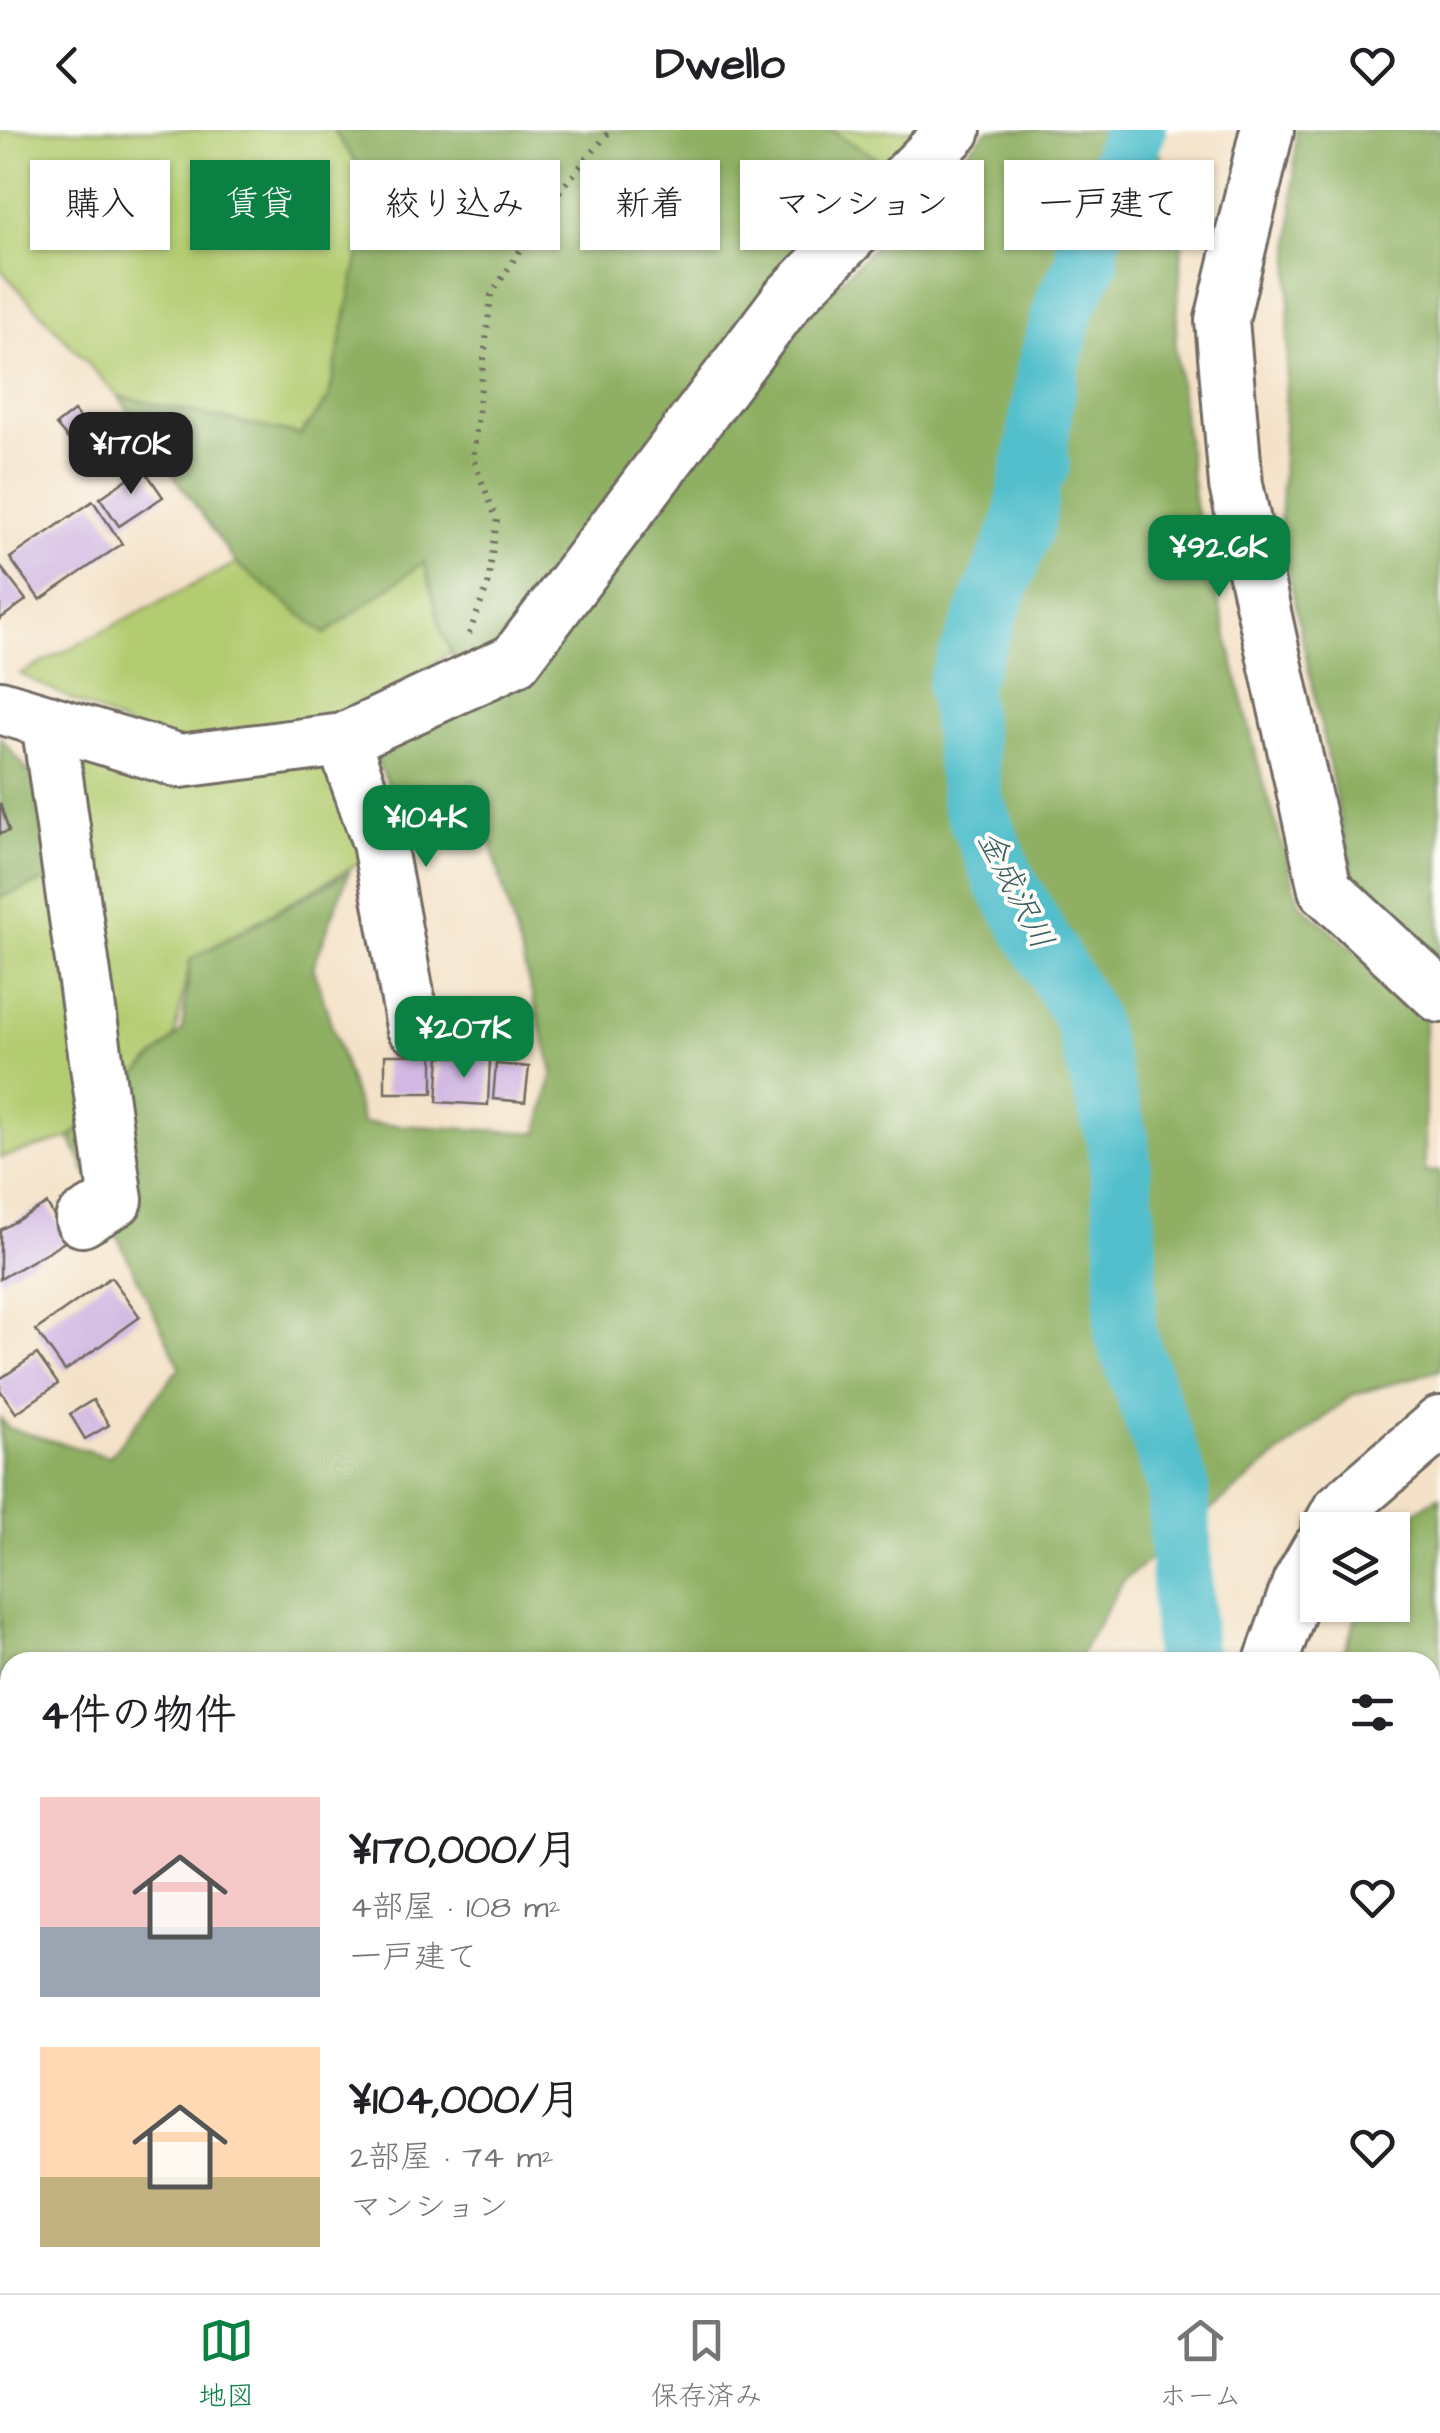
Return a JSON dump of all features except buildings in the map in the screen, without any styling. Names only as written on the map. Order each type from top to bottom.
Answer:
[{"type":"street","points":[[82,1220],[116,1200],[24,714],[180,761],[343,740],[515,660],[788,298],[954,130]]},
{"type":"street","points":[[1267,130],[1222,320],[1236,485],[1326,889],[1440,996]]},
{"type":"street","points":[[343,740],[379,842],[414,1026]]},
{"type":"street","points":[[1338,1512],[1440,1423]]},
{"type":"street","points":[[1275,1652],[1300,1582]]},
{"type":"path","points":[[448,691],[488,585],[496,520],[473,459],[491,295],[554,198],[612,130]]},
{"type":"green space","points":[[0,130],[333,130],[354,160],[350,160],[350,250],[360,250],[329,398],[300,435],[118,396],[0,269]]},
{"type":"green space","points":[[333,130],[830,130],[880,160],[740,160],[740,250],[832,250],[465,684],[442,633],[424,562],[325,634],[236,563],[118,396],[301,435],[329,398],[360,250],[560,250],[560,160],[354,160]]},
{"type":"green space","points":[[830,130],[923,130],[905,160],[880,160]]},
{"type":"green space","points":[[988,130],[1149,130],[1161,160],[1004,160],[1004,250],[1182,250],[1175,348],[1195,505],[1258,763],[1300,904],[1425,1010],[1425,1172],[1440,1171],[1440,1370],[1352,1395],[1123,1581],[1082,1652],[0,1652],[0,1418],[8,1428],[109,1457],[180,1367],[70,1138],[182,1031],[190,960],[349,872],[313,967],[363,1123],[538,1133],[553,1072],[474,780],[408,828],[372,750],[486,701],[816,306],[871,250],[984,250],[984,160],[959,160]]},
{"type":"green space","points":[[1296,130],[1440,130],[1440,958],[1353,877],[1280,534]]},
{"type":"green space","points":[[426,552],[451,652],[347,725],[176,750],[20,674],[236,563],[325,634]]},
{"type":"green space","points":[[0,737],[102,861],[0,897]]},
{"type":"green space","points":[[67,739],[334,755],[371,856],[190,960],[174,1039],[115,1095],[79,869],[102,861],[72,824]]},
{"type":"green space","points":[[57,877],[95,1114],[70,1138],[0,1158],[0,897]]},
{"type":"green space","points":[[1440,1496],[1440,1652],[1344,1652],[1355,1622],[1410,1622],[1410,1515]]},
{"type":"waterway","name":"金成沢川","points":[[1135,130],[1086,248],[1088,261],[1067,300],[1047,371],[1035,459],[1039,465],[1032,469],[1024,523],[958,685],[972,800],[1005,881],[1084,1017],[1118,1141],[1127,1246],[1125,1333],[1178,1485],[1185,1652]]}]
